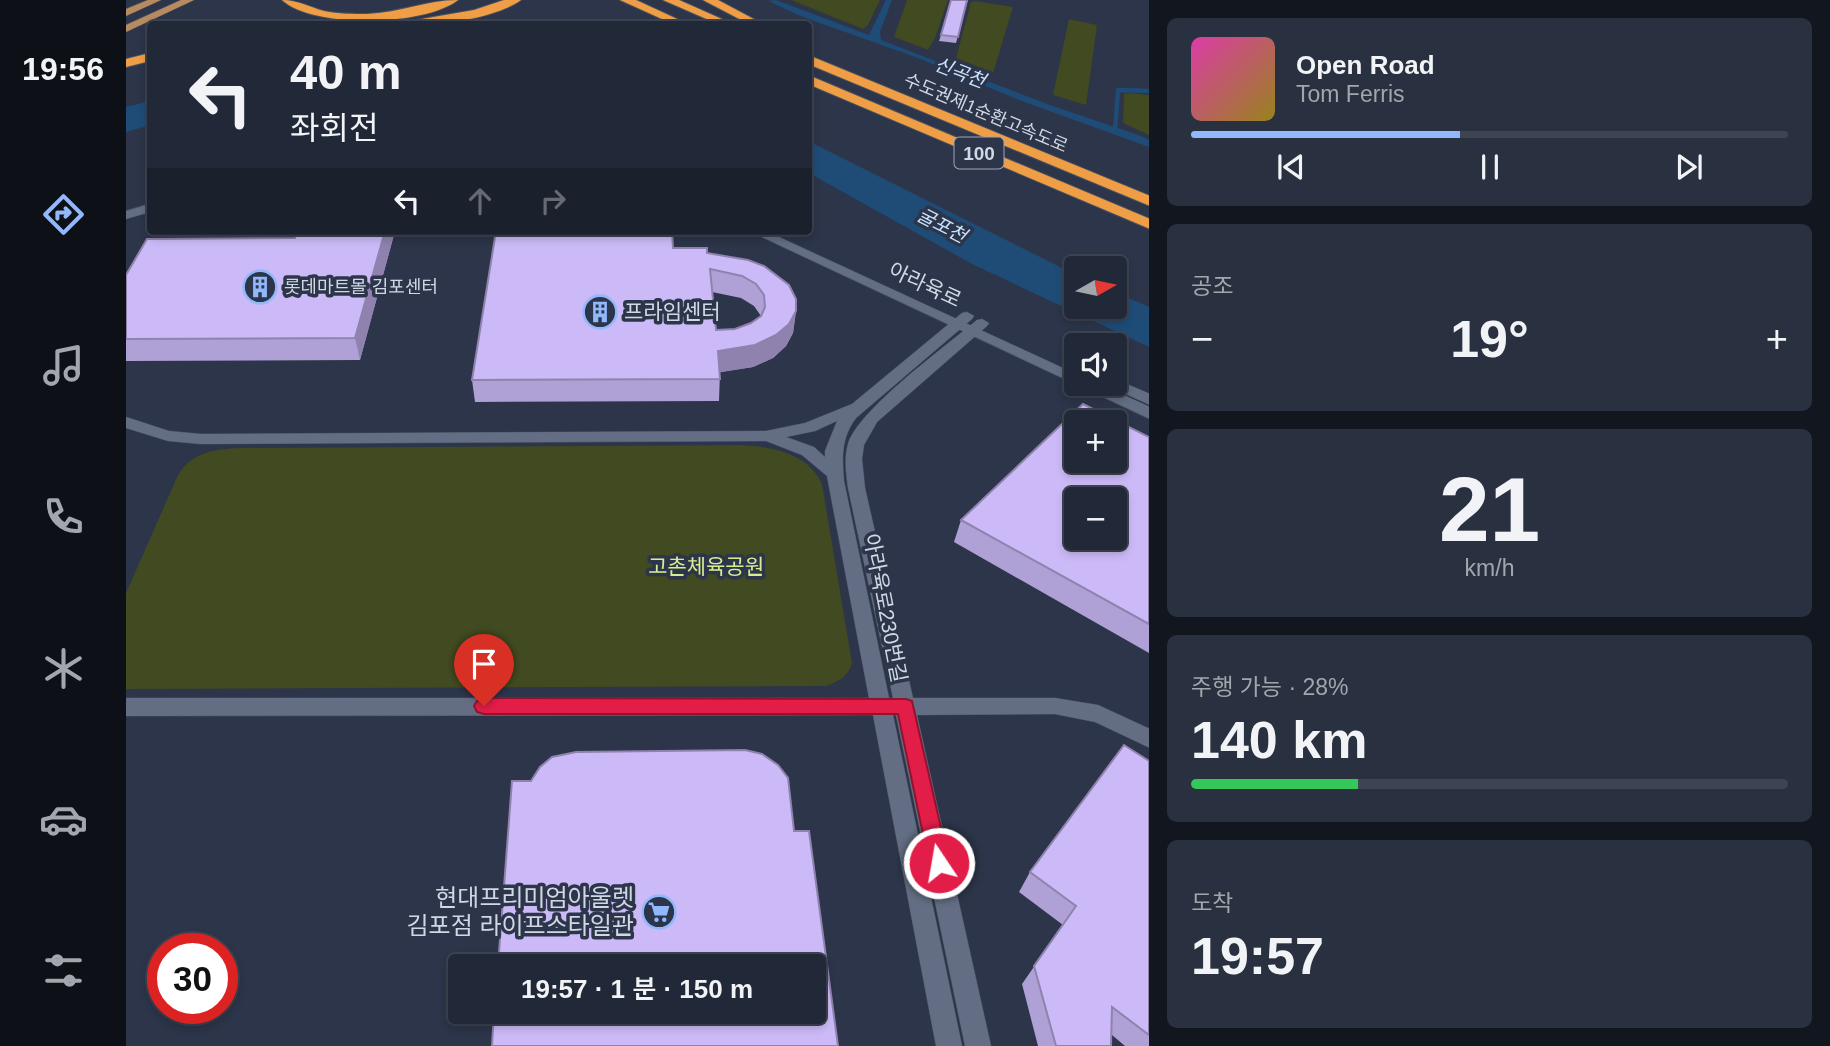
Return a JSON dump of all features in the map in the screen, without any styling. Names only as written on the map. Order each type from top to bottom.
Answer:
[{"type":"highway","points":[[288,0],[328,15],[367,17],[413,12],[452,0]]},
{"type":"highway","points":[[432,21],[476,13],[515,0]]},
{"type":"highway","points":[[626,0],[675,21]]},
{"type":"highway","points":[[669,0],[720,21]]},
{"type":"highway","points":[[709,0],[751,21]]},
{"type":"highway","points":[[812,54],[872,86]]},
{"type":"highway","points":[[126,63],[147,58]]},
{"type":"highway","name":"수도권제1순환고속도로","points":[[812,61],[1149,202]]},
{"type":"highway","name":"수도권제1순환고속도로","points":[[812,81],[1149,225]]},
{"type":"highway","points":[[812,91],[925,130]]},
{"type":"main road","points":[[126,13],[156,0]]},
{"type":"main road","points":[[126,29],[189,0]]},
{"type":"street","points":[[126,203],[147,197]]},
{"type":"street","points":[[126,215],[147,209]]},
{"type":"street","name":"아라육로","points":[[764,235],[1064,361]]},
{"type":"street","name":"아라육로","points":[[790,235],[970,323],[1064,374]]},
{"type":"street","name":"아라육로230번길","points":[[949,1046],[835,474],[833,450],[842,425],[858,406],[970,323]]},
{"type":"street","name":"아라육로230번길","points":[[970,323],[871,418],[856,437],[853,448],[867,533],[978,1046]]},
{"type":"street","points":[[1127,390],[1149,400]]},
{"type":"street","points":[[1111,396],[1149,414]]},
{"type":"street","points":[[126,422],[168,436],[227,439],[766,436],[809,427],[858,406]]},
{"type":"street","points":[[766,436],[808,451],[835,474]]},
{"type":"street","points":[[126,707],[1032,706],[1078,709],[1118,722],[1149,739]]},
{"type":"green space","points":[[791,0],[880,0],[868,25],[863,29]]},
{"type":"green space","points":[[907,0],[948,0],[928,50],[894,37]]},
{"type":"green space","points":[[971,2],[1013,7],[993,73],[956,58]]},
{"type":"green space","points":[[1069,19],[1097,25],[1086,105],[1053,95]]},
{"type":"green space","points":[[1124,94],[1149,95],[1149,135],[1123,123]]},
{"type":"green space","name":"고촌체육공원","points":[[743,445],[789,454],[808,466],[822,484],[852,663],[845,675],[826,686],[126,689],[126,593],[178,475],[190,461],[205,453],[240,448]]},
{"type":"water","name":"신곡천","points":[[776,0],[869,35],[886,0],[892,0],[880,32],[881,40],[1050,105],[1141,136],[1149,140],[1149,147],[1019,100],[768,1]]},
{"type":"water","points":[[147,102],[147,126],[126,132],[126,107]]},
{"type":"water","name":"굴포천","points":[[812,143],[1064,269],[1064,307],[972,264],[812,175]]},
{"type":"water","points":[[1127,297],[1149,307],[1149,347],[1127,337],[1127,333],[1119,333],[1089,319],[1127,319]]},
{"type":"building","points":[[951,0],[967,0],[958,37],[941,35]]},
{"type":"building","name":"롯데마트몰 김포센터","points":[[296,235],[384,235],[355,338],[126,339],[126,275],[147,239],[295,238]]},
{"type":"building","name":"프라임센터","points":[[495,235],[672,235],[673,248],[707,248],[707,253],[748,260],[764,266],[789,285],[796,299],[796,311],[789,324],[776,335],[755,345],[718,351],[720,379],[472,380]],"holes":[[[710,269],[742,276],[756,284],[764,295],[765,307],[761,316],[735,329],[716,330]]]},
{"type":"building","points":[[1083,404],[1095,410],[1077,410]]},
{"type":"building","points":[[1064,422],[1064,473],[1127,473],[1127,426],[1149,437],[1149,624],[961,520]]},
{"type":"building","points":[[1124,745],[1149,761],[1149,1035],[1112,1007],[1111,1046],[1056,1046],[1034,966],[1076,906],[1030,872]]},
{"type":"building","name":"현대프리미엄아울렛 김포점 라이프스타일관","points":[[745,750],[762,754],[778,765],[788,778],[794,831],[809,831],[826,954],[499,954],[512,781],[531,781],[540,767],[552,757],[576,752]]},
{"type":"building","name":"현대프리미엄아울렛 김포점 라이프스타일관","points":[[826,957],[838,1046],[492,1046],[493,1024],[826,1024]]},
{"type":"waterway","points":[[1115,131],[1118,90],[1149,91]]},
{"type":"place","name":"롯데마트몰 김포센터","points":[[260,287]]},
{"type":"place","name":"프라임센터","points":[[600,312]]},
{"type":"place","name":"현대프리미엄아울렛 김포점 라이프스타일관","points":[[659,912]]},
{"type":"route","points":[[484,706],[906,706],[939,863]]}]
